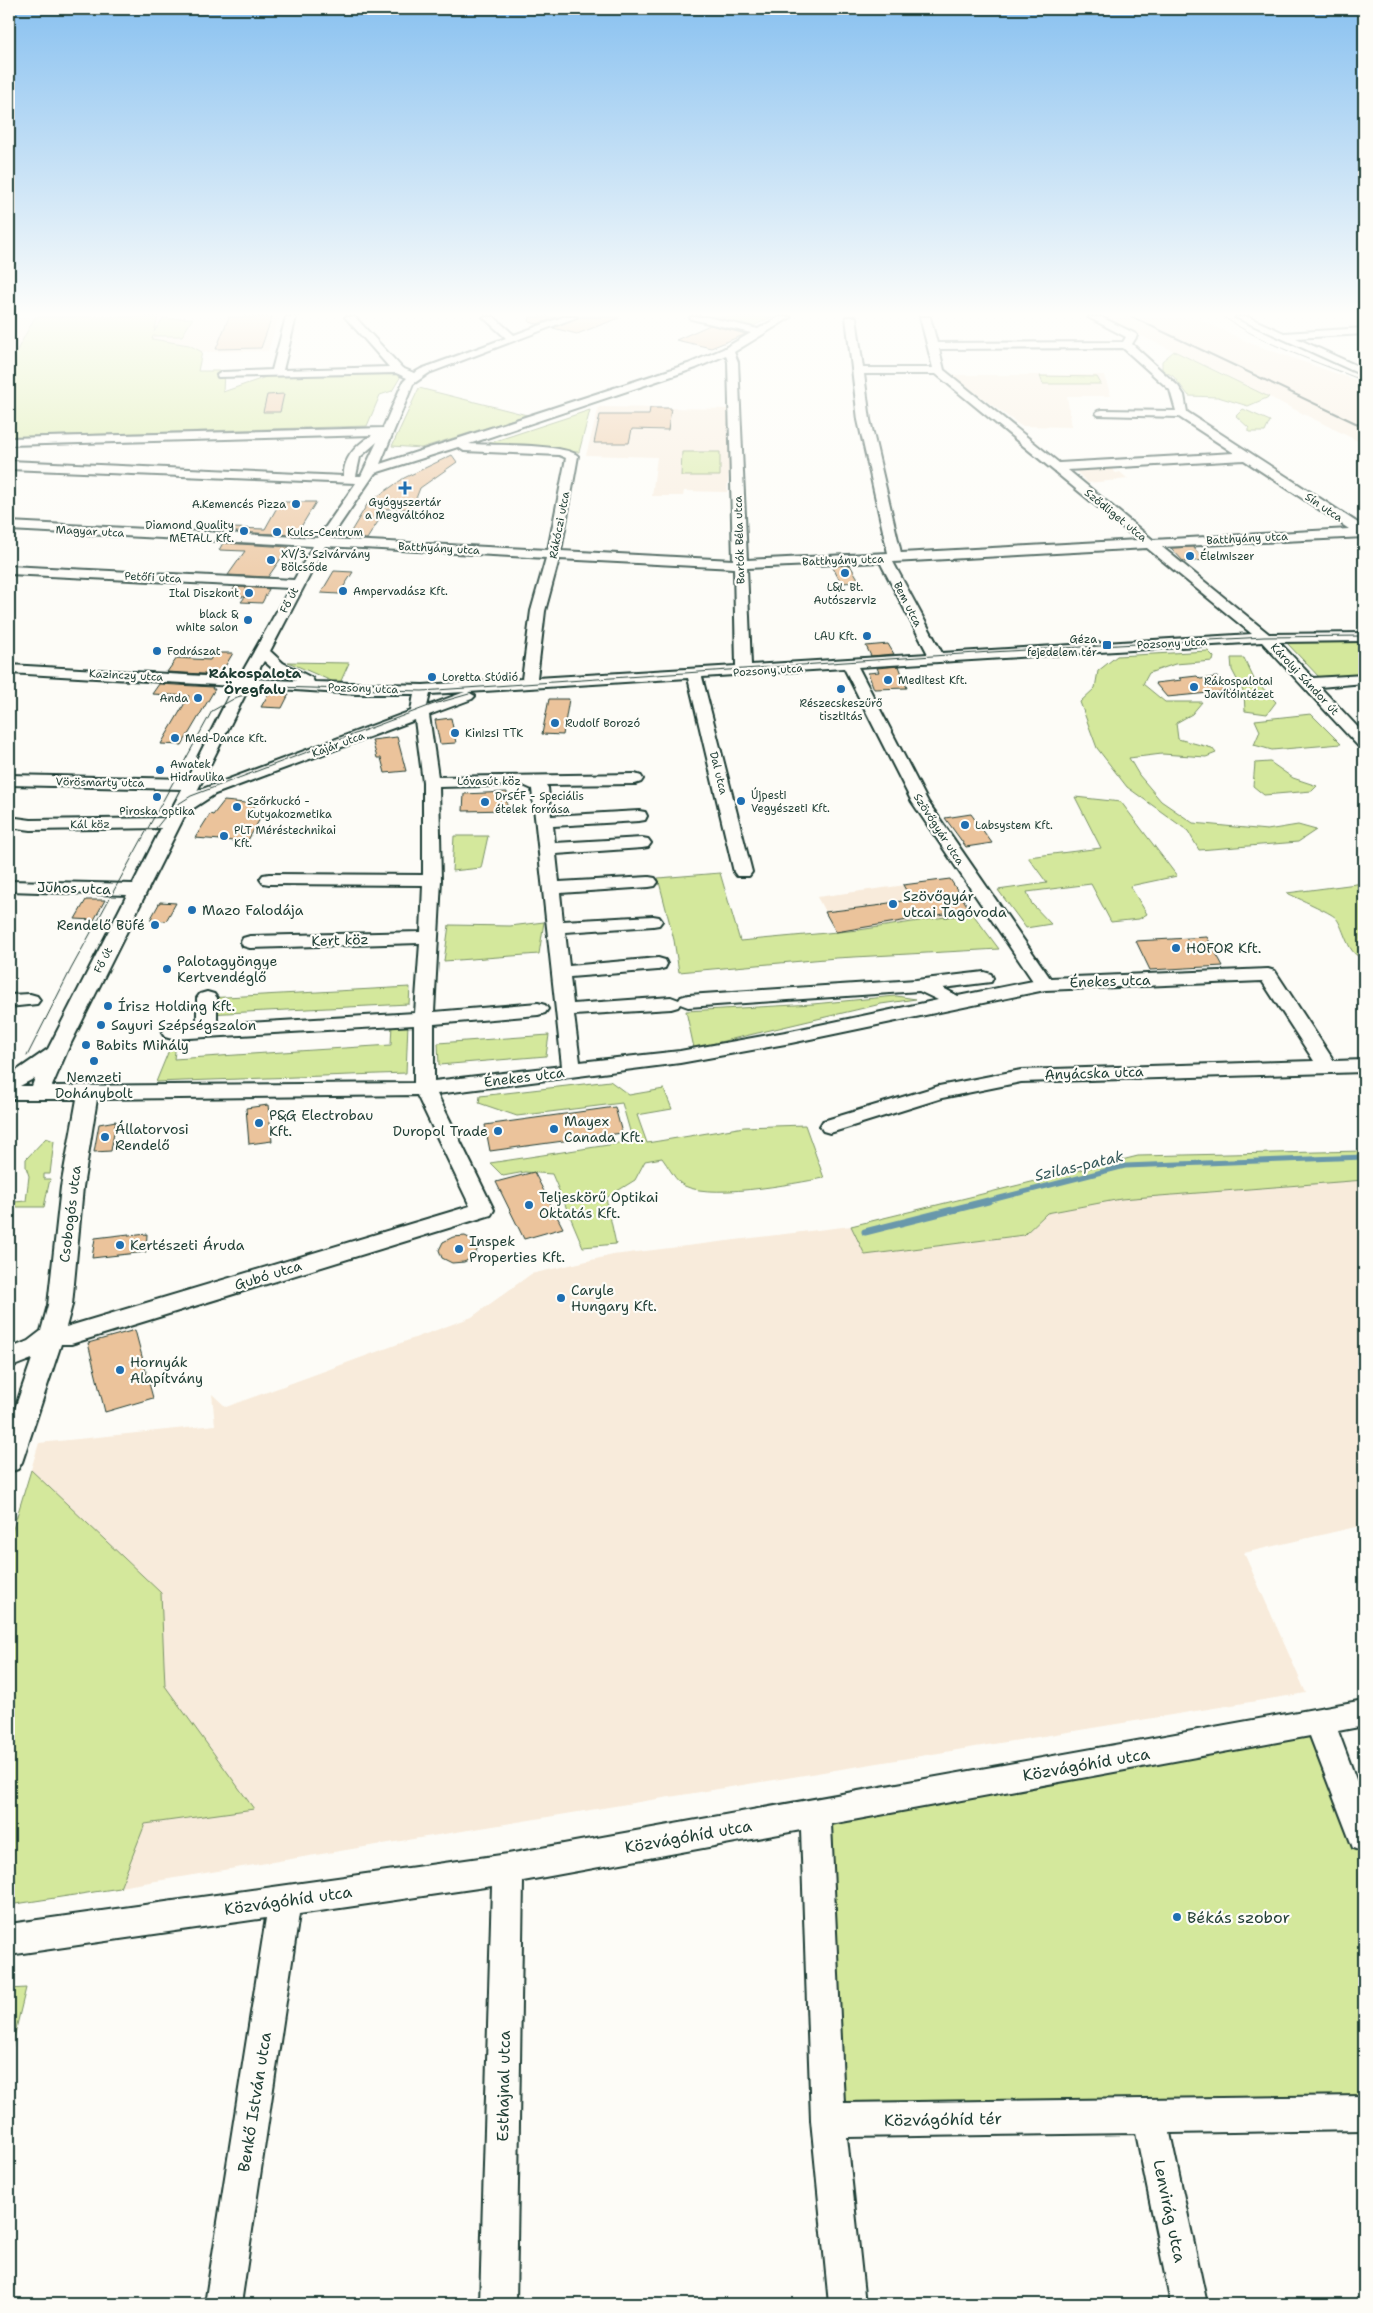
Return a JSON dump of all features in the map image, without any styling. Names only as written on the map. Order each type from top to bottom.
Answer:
[{"type":"street","points":[[361,477],[389,425]]},
{"type":"street","points":[[9,465],[361,477],[514,425]]},
{"type":"street","name":"Bartók Béla utca","points":[[735,425],[744,671]]},
{"type":"street","name":"Bem utca","points":[[865,425],[895,554],[886,561],[937,658]]},
{"type":"street","name":"Sződliget utca","points":[[1006,425],[1265,638]]},
{"type":"street","name":"Sín utca","points":[[1199,425],[1364,532]]},
{"type":"street","points":[[11,442],[386,431]]},
{"type":"street","points":[[361,477],[349,473],[360,448],[386,431]]},
{"type":"street","name":"Rákóczi utca","points":[[451,446],[562,452],[572,456],[554,553],[538,610],[529,684]]},
{"type":"street","points":[[1058,467],[1248,456]]},
{"type":"street","name":"Fő út","points":[[39,1093],[57,1051],[244,682],[298,584],[361,477]]},
{"type":"street","name":"Magyar utca","points":[[9,526],[322,542]]},
{"type":"street","name":"Batthyány utca","points":[[322,542],[740,564],[891,558],[1364,532]]},
{"type":"street","name":"Petőfi utca","points":[[9,570],[298,584]]},
{"type":"street","name":"Pozsony utca","points":[[1291,637],[1304,630],[1364,628]]},
{"type":"street","name":"Pozsony utca","points":[[244,682],[422,690],[1265,638],[1364,637]]},
{"type":"street","name":"Károlyi Sándor út","points":[[1265,638],[1310,683],[1364,743]]},
{"type":"street","points":[[262,652],[275,664],[288,672],[326,687]]},
{"type":"street","name":"Szövőgyár utca","points":[[849,664],[920,802],[1045,984]]},
{"type":"street","name":"Kazinczy utca","points":[[9,669],[244,682]]},
{"type":"street","name":"Dal utca","points":[[694,674],[743,872]]},
{"type":"street","points":[[1310,683],[1364,679]]},
{"type":"street","name":"Kajár utca","points":[[174,818],[192,800],[209,791],[450,701],[505,686]]},
{"type":"street","points":[[422,690],[418,711],[424,729],[431,782],[432,880],[424,1018],[423,1075],[425,1089]]},
{"type":"street","name":"Vörösmarty utca","points":[[9,780],[191,784]]},
{"type":"street","points":[[523,780],[635,780]]},
{"type":"street","name":"Lóvasút köz","points":[[431,782],[523,780],[536,783],[540,788],[570,1062],[574,1070]]},
{"type":"street","points":[[544,822],[639,816]]},
{"type":"street","name":"Kál köz","points":[[9,822],[31,824],[174,818]]},
{"type":"street","points":[[547,849],[642,843]]},
{"type":"street","points":[[269,879],[432,880]]},
{"type":"street","points":[[551,888],[648,882]]},
{"type":"street","name":"Juhos utca","points":[[9,886],[139,890]]},
{"type":"street","points":[[555,927],[652,921]]},
{"type":"street","name":"Kert köz","points":[[250,942],[430,937]]},
{"type":"street","points":[[560,972],[658,964]]},
{"type":"street","name":"Énekes utca","points":[[9,1093],[425,1089],[680,1057],[1045,984],[1268,975],[1328,1066]]},
{"type":"street","points":[[564,1010],[984,978]]},
{"type":"street","points":[[922,984],[942,994],[954,1003]]},
{"type":"street","points":[[206,998],[207,1030]]},
{"type":"street","points":[[9,1001],[30,1000]]},
{"type":"street","points":[[172,1032],[424,1018],[538,1009]]},
{"type":"street","name":"Fő út","points":[[9,1084],[24,1077],[57,1051]]},
{"type":"street","name":"Anyácska utca","points":[[830,1126],[938,1092],[1021,1076],[1364,1066]]},
{"type":"street","name":"Gubó utca","points":[[52,1336],[71,1334],[483,1210],[428,1100],[425,1089]]},
{"type":"street","name":"Csobogós utca","points":[[9,1462],[52,1336],[60,1305],[72,1186],[88,1093]]},
{"type":"street","points":[[9,1359],[52,1336]]},
{"type":"street","name":"Közvágóhíd utca","points":[[9,1940],[508,1869],[1364,1713]]},
{"type":"street","points":[[1321,1721],[1328,1745],[1364,1838]]},
{"type":"street","points":[[815,1813],[828,2120],[847,2304]]},
{"type":"street","name":"Esthajnal utca","points":[[498,2304],[508,1869]]},
{"type":"street","name":"Benkő István utca","points":[[223,2304],[285,1900]]},
{"type":"street","name":"Közvágóhíd tér","points":[[828,2120],[1364,2113]]},
{"type":"street","name":"Lenvirág utca","points":[[1150,2117],[1189,2304]]},
{"type":"shaded area","points":[[594,425],[733,425],[727,492],[684,491],[683,496],[652,496],[657,457],[586,455]]},
{"type":"shaded area","points":[[1020,425],[1072,425],[1072,427]]},
{"type":"shaded area","points":[[1326,425],[1364,425],[1364,444]]},
{"type":"shaded area","points":[[1111,468],[1116,473],[1120,472],[1128,479],[1088,483],[1076,471]]},
{"type":"shaded area","name":"Szövőgyár utcai Tagóvoda","points":[[950,879],[972,913],[836,932],[817,897]]},
{"type":"shaded area","points":[[1364,1180],[1364,1525],[1244,1553],[1306,1693],[9,1905],[9,1542],[39,1443],[215,1425],[212,1394],[226,1407],[472,1317],[531,1274],[613,1255],[851,1226],[866,1255],[1024,1235],[1047,1213],[1121,1199]]},
{"type":"green space","points":[[9,425],[367,425],[367,426],[9,437]]},
{"type":"green space","points":[[402,425],[495,425],[421,448],[392,446]]},
{"type":"green space","points":[[544,425],[586,425],[579,452],[477,447]]},
{"type":"green space","points":[[1246,425],[1268,425],[1265,432],[1249,432],[1249,428]]},
{"type":"green space","points":[[682,452],[720,452],[720,476],[681,476]]},
{"type":"green space","points":[[1364,640],[1364,675],[1320,678],[1286,642]]},
{"type":"green space","points":[[1208,651],[1214,657],[1213,661],[1175,664],[1149,673],[1143,684],[1165,702],[1202,702],[1192,714],[1176,723],[1178,739],[1212,748],[1216,753],[1206,757],[1162,754],[1129,758],[1139,775],[1161,801],[1193,823],[1267,830],[1298,825],[1316,830],[1298,842],[1199,850],[1188,831],[1127,787],[1097,748],[1080,702],[1095,688],[1098,671],[1117,656]]},
{"type":"green space","points":[[1231,658],[1244,658],[1254,679],[1276,702],[1267,714],[1245,711],[1244,693],[1232,670]]},
{"type":"green space","points":[[288,662],[349,663],[340,683],[336,683]]},
{"type":"green space","points":[[1311,714],[1341,744],[1272,750],[1254,745],[1260,731],[1255,720]]},
{"type":"green space","points":[[1270,762],[1293,778],[1317,786],[1312,791],[1264,795],[1253,786],[1255,763]]},
{"type":"green space","points":[[1075,797],[1121,802],[1177,876],[1130,886],[1147,914],[1139,919],[1111,922],[1091,884],[1027,892],[1032,904],[1051,924],[1026,928],[998,890],[1047,883],[1028,857],[1101,848]]},
{"type":"green space","points":[[454,836],[488,836],[481,868],[452,871]]},
{"type":"green space","points":[[720,873],[740,941],[859,930],[972,913],[999,949],[836,958],[679,972],[674,940],[658,878]]},
{"type":"green space","points":[[1364,883],[1364,958],[1358,956],[1350,947],[1339,923],[1333,915],[1287,893]]},
{"type":"green space","points":[[544,922],[539,954],[444,961],[449,925],[510,926]]},
{"type":"green space","points":[[410,987],[409,1004],[206,1014],[207,998]]},
{"type":"green space","points":[[896,996],[916,999],[881,1004],[694,1048],[686,1011],[813,1004]]},
{"type":"green space","points":[[392,1023],[408,1023],[406,1073],[156,1082],[174,1038],[177,1037],[174,1059],[391,1045]]},
{"type":"green space","points":[[549,1035],[546,1056],[439,1065],[438,1043]]},
{"type":"green space","points":[[610,1081],[629,1095],[664,1089],[672,1109],[637,1115],[647,1143],[744,1127],[805,1125],[824,1178],[750,1190],[708,1191],[691,1188],[680,1183],[662,1158],[645,1161],[635,1180],[606,1198],[616,1244],[583,1247],[552,1174],[525,1172],[503,1176],[490,1163],[615,1144],[632,1138],[622,1103],[517,1116],[479,1103],[480,1096]]},
{"type":"green space","points":[[46,1138],[54,1141],[50,1174],[44,1174],[44,1179],[50,1179],[44,1207],[12,1207],[14,1202],[26,1201],[29,1176],[26,1159]]},
{"type":"green space","points":[[1364,1151],[1364,1180],[1121,1199],[1047,1213],[1024,1235],[865,1255],[851,1226],[1138,1156]]},
{"type":"green space","points":[[31,1470],[161,1593],[165,1686],[254,1809],[145,1824],[120,1888],[9,1905],[9,1542]]},
{"type":"green space","points":[[1321,1721],[1327,1745],[1364,1838],[1364,2113],[828,2120],[817,1812]]},
{"type":"green space","points":[[26,1988],[9,2058],[9,1989]]},
{"type":"building","points":[[598,425],[669,425],[668,430],[632,429],[629,443],[594,443]]},
{"type":"building","points":[[452,455],[457,462],[420,488],[412,509],[386,509],[367,539],[347,538],[368,503],[404,478]]},
{"type":"building","points":[[280,502],[316,502],[296,535],[230,532],[232,528],[265,529]]},
{"type":"building","name":"XV/3. Szivárvány Bölcsőde","points":[[223,543],[289,547],[268,577],[228,575],[245,551],[219,550]]},
{"type":"building","name":"Élelmiszer","points":[[1193,547],[1205,560],[1184,562],[1171,548]]},
{"type":"building","name":"L&L Bt. Autószerviz","points":[[850,565],[860,582],[841,583],[832,566]]},
{"type":"building","points":[[334,571],[353,572],[339,594],[321,593]]},
{"type":"building","name":"Ital Diszkont","points":[[235,587],[269,589],[262,603],[241,602],[245,597],[229,596]]},
{"type":"building","points":[[888,644],[894,654],[871,656],[866,646]]},
{"type":"building","points":[[214,653],[233,653],[220,675],[167,672],[177,658],[210,660]]},
{"type":"building","name":"Meditest Kft.","points":[[899,666],[907,688],[874,689],[868,673],[879,672],[877,668]]},
{"type":"building","name":"Rákospalotai Javítóintézet","points":[[1197,676],[1200,679],[1217,677],[1230,691],[1167,697],[1155,683],[1182,680],[1179,678]]},
{"type":"building","points":[[159,684],[213,687],[212,689],[215,689],[182,745],[161,744],[189,696],[152,694]]},
{"type":"building","points":[[269,693],[289,694],[282,708],[261,707]]},
{"type":"building","name":"Rudolf Borozó","points":[[549,699],[569,699],[563,735],[542,734]]},
{"type":"building","name":"Kinizsi TTK","points":[[451,718],[456,743],[440,744],[435,720]]},
{"type":"building","points":[[397,737],[406,771],[385,773],[381,758],[377,758],[372,740]]},
{"type":"building","name":"DrSÉF - Speciális ételek forrása","points":[[507,792],[507,810],[463,811],[464,794]]},
{"type":"building","points":[[224,801],[256,804],[247,816],[261,817],[247,842],[195,838],[210,814],[213,815]]},
{"type":"building","name":"Labsystem Kft.","points":[[971,814],[992,843],[966,847],[945,818]]},
{"type":"building","name":"Szövőgyár utcai Tagóvoda","points":[[950,879],[972,913],[946,917],[944,914],[836,932],[825,912],[909,900],[911,899],[903,885]]},
{"type":"building","points":[[86,900],[105,900],[94,920],[75,919]]},
{"type":"building","points":[[160,902],[176,903],[166,921],[150,920]]},
{"type":"building","name":"HOFOR Kft.","points":[[1207,937],[1223,966],[1150,970],[1136,941]]},
{"type":"building","name":"P&G Electrobau Kft.","points":[[268,1105],[272,1141],[249,1144],[246,1108]]},
{"type":"building","name":"Mayex Canada Kft.","points":[[615,1107],[622,1133],[490,1151],[485,1125]]},
{"type":"building","name":"Állatorvosi Rendelő","points":[[116,1121],[111,1151],[94,1152],[99,1124]]},
{"type":"building","name":"Teljeskörű Optikai Oktatás Kft.","points":[[534,1172],[563,1228],[524,1239],[496,1182]]},
{"type":"building","name":"Kertészeti Áruda","points":[[129,1234],[129,1236],[147,1234],[146,1252],[92,1258],[95,1238]]},
{"type":"building","name":"Inspek Properties Kft.","points":[[465,1236],[475,1241],[478,1248],[474,1257],[464,1262],[452,1263],[442,1258],[439,1250],[443,1242],[453,1237]]},
{"type":"building","name":"Hornyák Alapítvány","points":[[135,1330],[153,1398],[105,1412],[88,1343]]},
{"type":"waterway","name":"Szilas-patak","points":[[984,1202],[1125,1166],[1364,1157]]},
{"type":"waterway","name":"Szilas-patak","points":[[865,1232],[988,1201]]},
{"type":"tram line","points":[[27,1056],[71,969],[212,711],[237,697],[274,687],[422,691],[991,652],[1264,637],[1364,636]]},
{"type":"tram line","points":[[156,828],[172,808],[191,796],[434,704],[469,694]]},
{"type":"railway","points":[[1360,425],[1364,427]]},
{"type":"place","name":"Gyógyszertár a Megváltóhoz","points":[[405,488]]},
{"type":"place","name":"A.Kemencés Pizza","points":[[296,504]]},
{"type":"place","name":"Diamond Quality METALL Kft.","points":[[244,531]]},
{"type":"place","name":"Kulcs-Centrum","points":[[277,532]]},
{"type":"place","name":"Élelmiszer","points":[[1190,556]]},
{"type":"place","name":"XV/3. Szivárvány Bölcsőde","points":[[271,560]]},
{"type":"place","name":"L&L Bt. Autószerviz","points":[[845,573]]},
{"type":"place","name":"Ampervadász Kft.","points":[[343,591]]},
{"type":"place","name":"Ital Diszkont","points":[[249,593]]},
{"type":"place","name":"black & white salon","points":[[248,620]]},
{"type":"place","name":"LAU Kft.","points":[[867,636]]},
{"type":"place","name":"Géza fejedelem tér","points":[[1107,645]]},
{"type":"place","name":"Fodrászat","points":[[157,651]]},
{"type":"place","name":"Loretta Stúdió","points":[[432,677]]},
{"type":"place","name":"Meditest Kft.","points":[[888,680]]},
{"type":"place","name":"Rákospalotai Javítóintézet","points":[[1194,687]]},
{"type":"place","name":"Részecskeszűrő tisztitás","points":[[841,689]]},
{"type":"place","name":"Anda","points":[[198,698]]},
{"type":"place","name":"Rudolf Borozó","points":[[555,723]]},
{"type":"place","name":"Kinizsi TTK","points":[[455,733]]},
{"type":"place","name":"Med-Dance Kft.","points":[[175,738]]},
{"type":"place","name":"Awatek Hidraulika","points":[[160,770]]},
{"type":"place","name":"Piroska optika","points":[[157,797]]},
{"type":"place","name":"Újpesti Vegyészeti Kft.","points":[[741,801]]},
{"type":"place","name":"DrSÉF - Speciális ételek forrása","points":[[485,802]]},
{"type":"place","name":"Szőrkuckó - Kutyakozmetika","points":[[237,807]]},
{"type":"place","name":"Labsystem Kft.","points":[[965,825]]},
{"type":"place","name":"PLT Méréstechnikai Kft.","points":[[224,836]]},
{"type":"place","name":"Szövőgyár utcai Tagóvoda","points":[[893,904]]},
{"type":"place","name":"Mazo Falodája","points":[[192,910]]},
{"type":"place","name":"Rendelő Büfé","points":[[155,925]]},
{"type":"place","name":"HOFOR Kft.","points":[[1176,948]]},
{"type":"place","name":"Palotagyöngye Kertvendéglő","points":[[167,969]]},
{"type":"place","name":"Írisz Holding Kft.","points":[[108,1006]]},
{"type":"place","name":"Sayuri Szépségszalon","points":[[101,1025]]},
{"type":"place","name":"Babits Mihály","points":[[86,1045]]},
{"type":"place","name":"Nemzeti Dohánybolt","points":[[94,1061]]},
{"type":"place","name":"P&G Electrobau Kft.","points":[[259,1123]]},
{"type":"place","name":"Mayex Canada Kft.","points":[[554,1129]]},
{"type":"place","name":"Duropol Trade","points":[[498,1131]]},
{"type":"place","name":"Állatorvosi Rendelő","points":[[105,1137]]},
{"type":"place","name":"Teljeskörű Optikai Oktatás Kft.","points":[[529,1205]]},
{"type":"place","name":"Kertészeti Áruda","points":[[120,1245]]},
{"type":"place","name":"Inspek Properties Kft.","points":[[459,1249]]},
{"type":"place","name":"Caryle Hungary Kft.","points":[[561,1298]]},
{"type":"place","name":"Hornyák Alapítvány","points":[[120,1370]]},
{"type":"place","name":"Békás szobor","points":[[1177,1917]]},
{"type":"district","name":"Rákospalota Öregfalu","points":[[255,682]]}]
